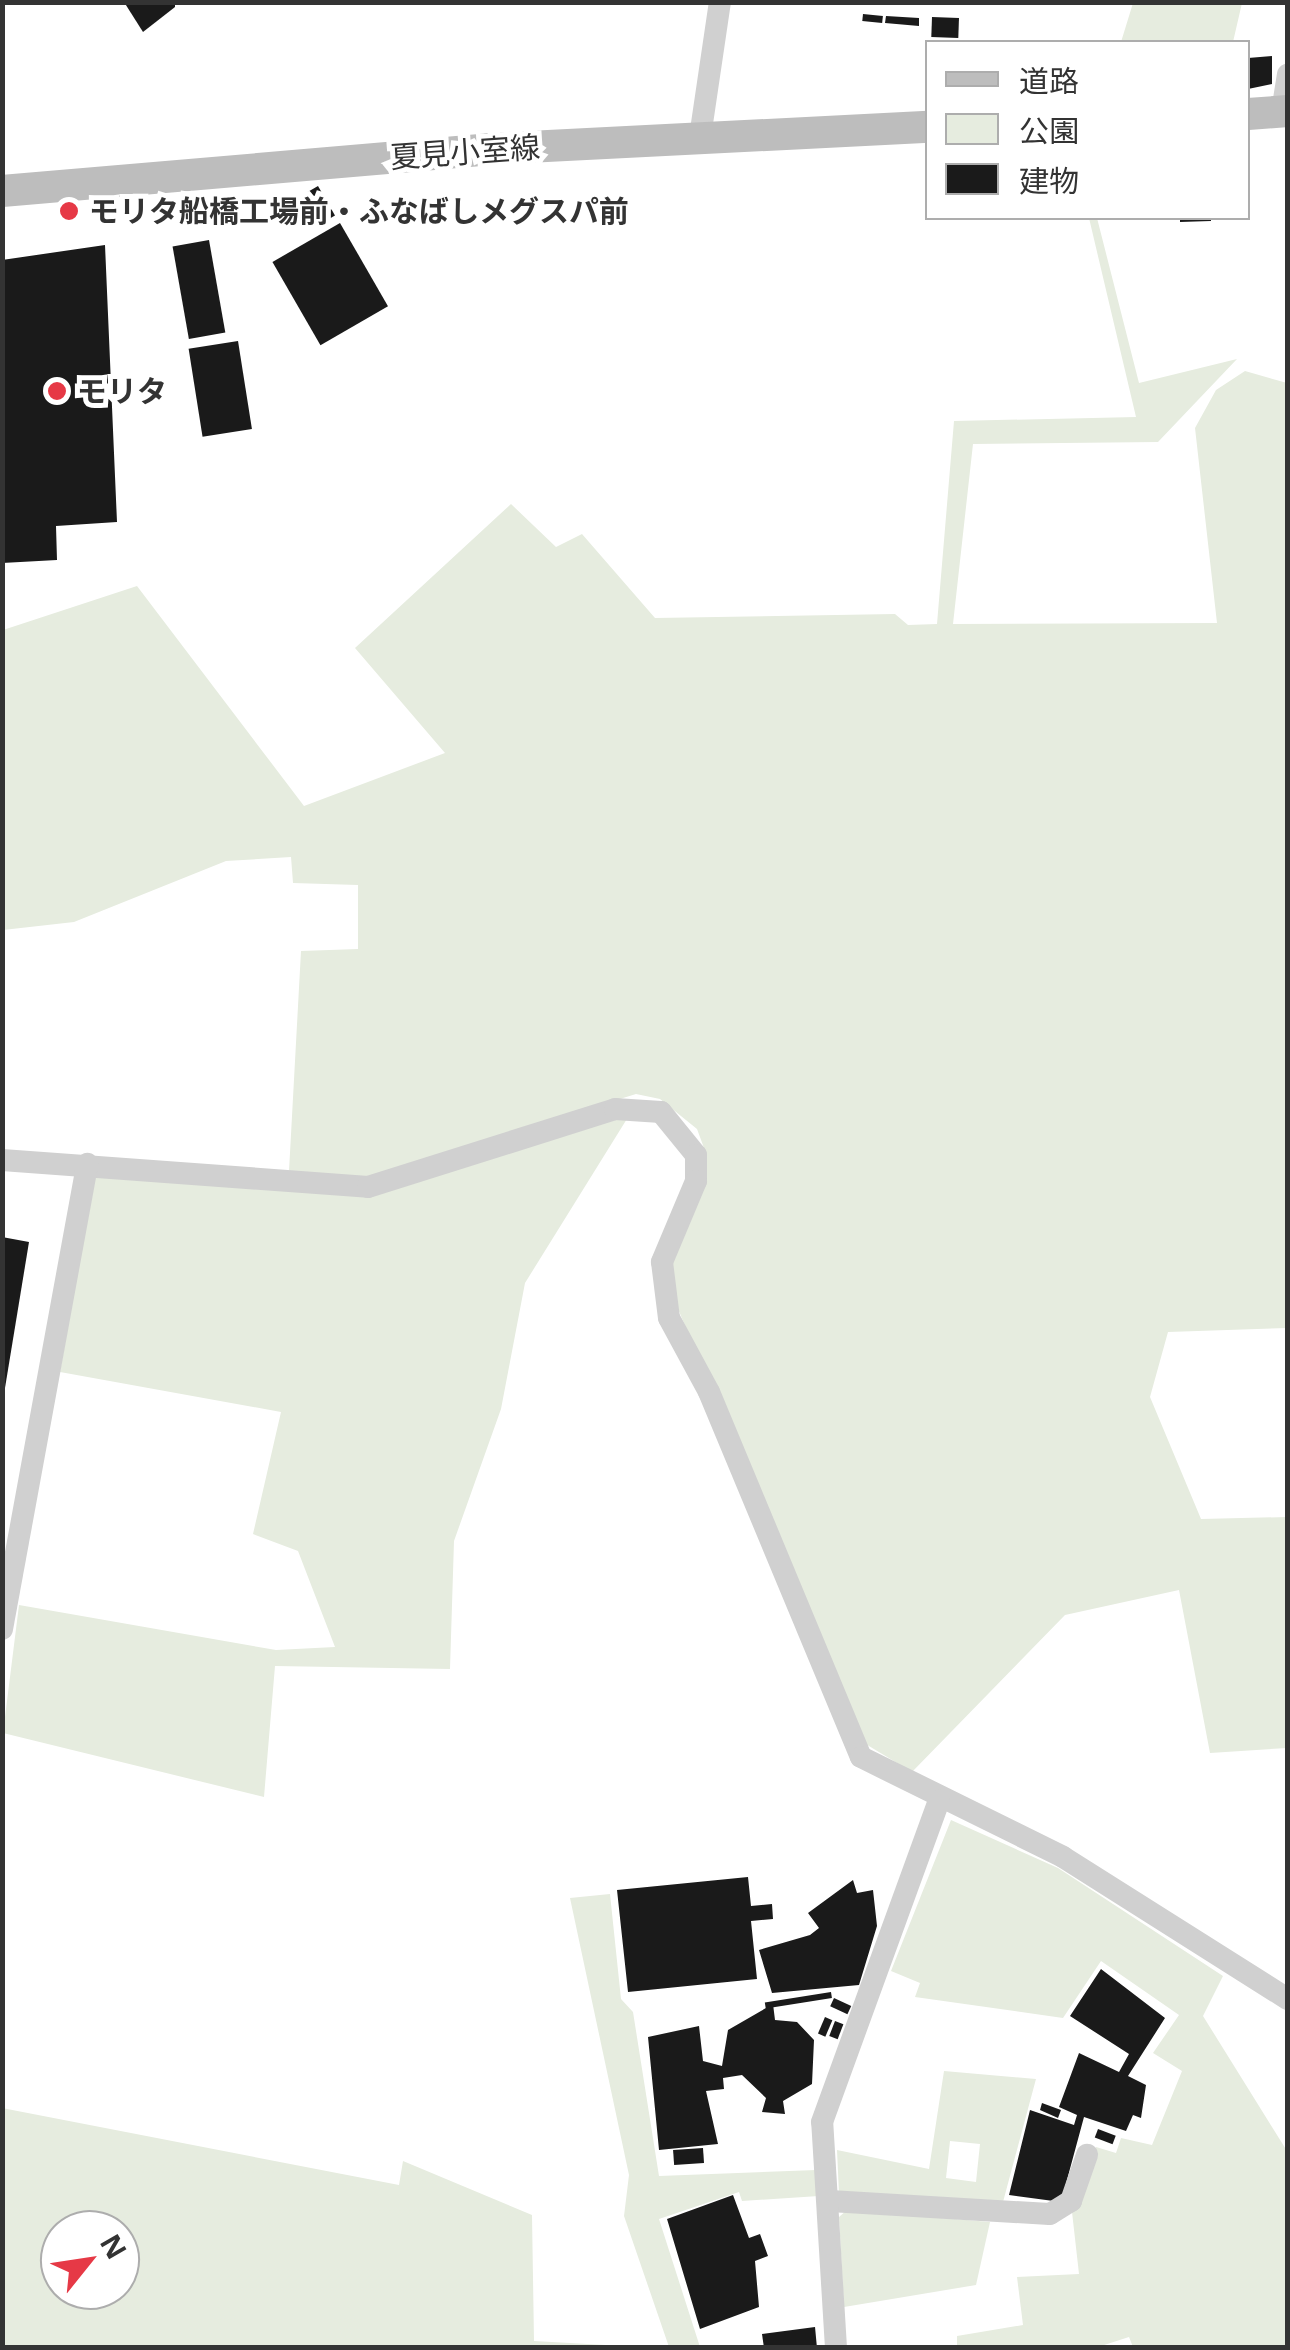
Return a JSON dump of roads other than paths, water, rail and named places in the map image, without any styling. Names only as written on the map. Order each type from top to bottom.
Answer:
[{"type":"main road","points":[[1250,114],[1285,112]]},
{"type":"main road","name":"夏見小室線","points":[[2,192],[700,137],[925,126]]},
{"type":"street","points":[[700,137],[720,2]]},
{"type":"street","points":[[1285,112],[1288,74]]},
{"type":"street","points":[[2,1160],[368,1187],[615,1109],[639,1106],[678,1123],[696,1155],[696,1180],[662,1262],[669,1318],[709,1392],[861,1757],[940,1801],[1063,1857],[1288,1999]]},
{"type":"street","points":[[2,1629],[86,1164]]},
{"type":"street","points":[[836,2348],[830,2201],[822,2122],[940,1801]]},
{"type":"street","points":[[830,2201],[1050,2214],[1071,2201],[1087,2155]]},
{"type":"place","name":"モリタ船橋工場前・ふなばしメグスパ前","points":[[69,211]]},
{"type":"place","name":"モリタ","points":[[57,391]]}]
